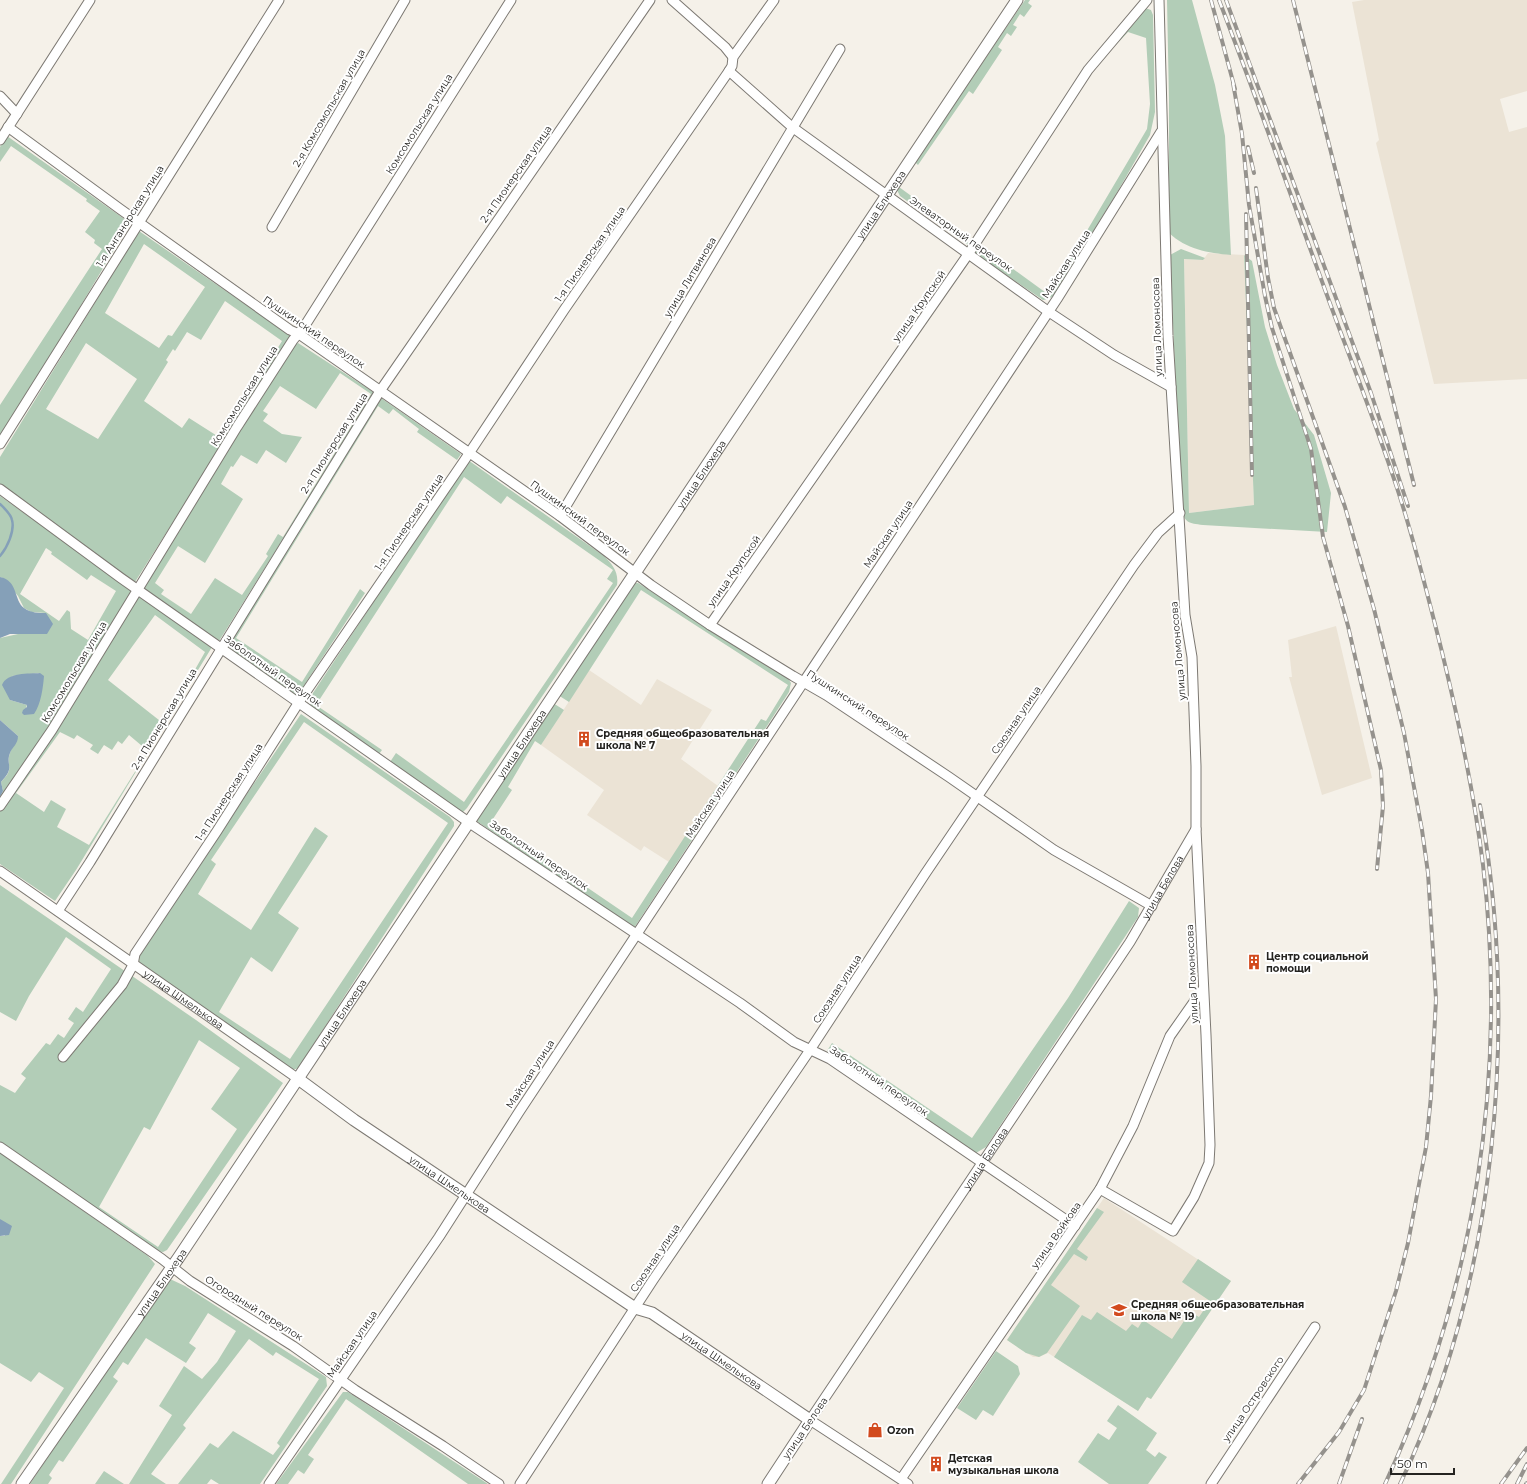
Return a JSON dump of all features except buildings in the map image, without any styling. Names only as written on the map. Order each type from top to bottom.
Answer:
[{"type":"street","points":[[0,140],[90,0]]},
{"type":"street","name":"1-я Анганорская улица","points":[[0,444],[279,0]]},
{"type":"street","name":"2-я Комсомольская улица","points":[[272,227],[405,0]]},
{"type":"street","name":"Комсомольская улица","points":[[0,806],[52,730],[237,427],[293,340],[299,334],[511,0]]},
{"type":"street","name":"2-я Пионерская улица","points":[[58,911],[90,862],[220,648],[380,391],[650,0]]},
{"type":"street","points":[[672,0],[721,43],[733,57]]},
{"type":"street","name":"1-я Пионерская улица","points":[[63,1057],[122,985],[133,965],[135,954],[217,831],[299,702],[469,453],[564,310],[729,71],[732,66],[733,57],[774,0]]},
{"type":"street","name":"улица Блюхера","points":[[22,1484],[173,1267],[468,821],[1017,0]]},
{"type":"street","name":"улица Крупской","points":[[710,624],[969,253],[1088,70],[1147,0]]},
{"type":"street","name":"улица Ломоносова","points":[[1100,1189],[1173,1231],[1194,1196],[1209,1162],[1210,1145],[1196,829],[1196,766],[1192,657],[1185,615],[1180,513],[1171,387],[1159,0]]},
{"type":"street","name":"улица Литвинова","points":[[560,516],[840,49]]},
{"type":"street","name":"Элеваторный переулок","points":[[729,71],[792,127],[1049,312],[1114,354],[1171,387]]},
{"type":"street","points":[[0,96],[17,114]]},
{"type":"street","name":"Пушкинский переулок","points":[[8,127],[138,223],[290,330],[299,334],[560,516],[635,572],[710,624],[826,695],[1054,850],[1152,906]]},
{"type":"street","name":"Майская улица","points":[[269,1484],[439,1237],[637,933],[1049,312],[1162,132]]},
{"type":"street","name":"Заболотный переулок","points":[[0,489],[220,648],[468,821],[637,933],[794,1042],[830,1059],[1075,1226]]},
{"type":"street","name":"Союзная улица","points":[[520,1484],[635,1308],[810,1050],[925,874],[1143,552],[1164,526],[1180,513]]},
{"type":"street","name":"улица Белова","points":[[768,1484],[1152,906],[1196,829]]},
{"type":"street","name":"улица Шмелькова","points":[[0,872],[297,1078],[354,1120],[635,1308],[652,1313],[810,1420],[905,1482]]},
{"type":"street","name":"улица Войкова","points":[[905,1482],[1100,1189],[1133,1126],[1170,1036],[1203,989]]},
{"type":"street","name":"Огородный переулок","points":[[0,1147],[173,1267],[190,1281],[293,1346],[340,1380],[499,1484]]},
{"type":"street","name":"улица Островского","points":[[1211,1484],[1315,1327]]},
{"type":"shaded area","points":[[1364,0],[1527,0],[1527,91],[1500,99],[1509,132],[1527,127],[1527,379],[1434,384],[1376,143],[1379,140],[1352,2]]},
{"type":"shaded area","points":[[1208,253],[1244,255],[1254,505],[1189,513],[1184,259],[1203,260]]},
{"type":"shaded area","points":[[1336,626],[1372,778],[1322,795],[1289,677],[1292,677],[1288,640]]},
{"type":"shaded area","points":[[589,670],[641,705],[657,679],[712,710],[681,759],[718,786],[669,862],[644,846],[641,851],[587,815],[604,790],[541,745]]},
{"type":"shaded area","name":"Средняя общеобразовательная школа № 19","points":[[1104,1198],[1231,1281],[1151,1399],[1147,1397],[1138,1411],[1048,1353],[1039,1357],[1033,1357],[1007,1340]]},
{"type":"green space","points":[[1025,0],[1030,0],[1028,3],[1032,6],[1024,17],[1020,14],[1013,25],[1017,27],[1011,36],[1007,33],[998,47],[1002,50],[973,94],[969,91],[918,165],[915,162]]},
{"type":"green space","points":[[1167,0],[1192,0],[1215,85],[1225,136],[1231,255],[1198,249],[1183,243],[1169,233]]},
{"type":"green space","points":[[1145,8],[1151,10],[1153,15],[1155,112],[1150,135],[1115,196],[1053,296],[1049,299],[1043,300],[974,253],[980,245],[1049,295],[1147,129],[1150,104],[1146,38],[1128,32],[1114,47]]},
{"type":"green space","points":[[7,136],[130,223],[53,352],[0,436],[0,405],[102,249],[94,243],[95,240],[85,232],[100,211],[86,201],[87,199],[11,146],[0,162],[0,147]]},
{"type":"green space","points":[[899,187],[947,222],[945,226],[969,243],[968,245],[900,196],[897,190]]},
{"type":"green space","points":[[139,231],[291,336],[135,582],[0,485],[0,457]],"holes":[[[144,244],[205,287],[172,336],[168,335],[159,348],[105,313]],[[225,301],[282,341],[222,439],[189,418],[182,428],[144,401],[168,362],[166,360],[173,349],[175,351],[187,332],[201,340]],[[86,343],[137,379],[98,439],[46,409]]]},
{"type":"green space","points":[[1181,249],[1205,258],[1203,260],[1184,259],[1189,513],[1254,505],[1244,255],[1252,261],[1265,327],[1277,365],[1294,409],[1314,435],[1331,493],[1327,532],[1203,525],[1190,523],[1185,519],[1181,506],[1170,255]]},
{"type":"green space","points":[[298,343],[375,393],[219,641],[142,588],[227,449],[294,345]],"holes":[[[340,373],[371,394],[283,537],[278,534],[266,554],[268,556],[242,595],[215,578],[191,614],[161,594],[164,590],[155,583],[178,546],[205,563],[243,499],[221,484],[231,466],[233,467],[241,455],[257,464],[266,450],[286,463],[302,437],[282,434],[263,421],[268,414],[263,411],[280,386],[316,409]]]},
{"type":"green space","points":[[381,398],[461,454],[457,460],[417,432],[419,429],[393,409],[389,414],[378,406],[236,638],[302,682],[360,589],[365,593],[297,696],[225,645]]},
{"type":"green space","points":[[468,460],[604,556],[616,572],[617,585],[467,808],[462,813],[390,762],[396,753],[464,802],[613,583],[607,579],[613,570],[507,496],[501,504],[464,477],[316,705],[382,750],[379,754],[312,707],[309,703],[313,693]]},
{"type":"green space","points":[[0,496],[212,647],[76,870],[55,901],[0,864],[0,797],[3,791],[1,782],[8,773],[10,753],[18,736],[0,720],[0,638],[18,634],[46,613],[31,612],[24,608],[18,596],[3,578],[0,577]],"holes":[[[46,548],[52,552],[51,554],[87,580],[91,575],[116,591],[88,640],[71,629],[70,612],[67,610],[59,621],[20,594]],[[155,615],[205,652],[164,724],[108,680]],[[40,673],[24,715],[27,705],[10,700],[12,676]],[[60,732],[74,739],[77,735],[93,745],[90,749],[98,754],[104,745],[112,750],[118,741],[122,744],[129,735],[148,751],[89,845],[57,827],[66,809],[51,800],[44,812],[16,793]]]},
{"type":"green space","points":[[635,583],[638,583],[787,677],[791,683],[789,692],[634,928],[475,820],[553,703],[564,710],[541,745],[535,741],[508,787],[512,790],[491,822],[632,918],[761,719],[766,721],[788,685],[641,590],[569,702],[558,695]]},
{"type":"green space","points":[[301,714],[450,817],[454,822],[454,826],[299,1067],[296,1069],[292,1069],[139,964],[140,952]],"holes":[[[304,722],[448,823],[290,1059],[219,1012],[251,957],[272,972],[299,928],[278,913],[328,836],[315,827],[251,930],[198,894],[216,864],[211,860]]]},
{"type":"green space","points":[[0,885],[196,1020],[283,1083],[167,1250],[163,1252],[157,1251],[0,1143],[0,1085],[15,1093],[26,1078],[21,1074],[46,1043],[50,1045],[58,1034],[64,1038],[74,1023],[68,1019],[76,1007],[83,1012],[111,969],[66,937],[29,996],[16,1021],[0,1012]],"holes":[[[199,1040],[240,1068],[211,1109],[237,1129],[158,1247],[99,1207],[144,1127],[150,1130]]]},
{"type":"green space","points":[[1129,901],[1139,908],[1138,917],[986,1147],[976,1153],[827,1051],[832,1043],[972,1138],[1068,998]]},
{"type":"green space","points":[[0,1153],[148,1256],[155,1264],[11,1484],[1,1484],[64,1388],[39,1372],[31,1382],[0,1363],[0,1236],[5,1236],[0,1219]]},
{"type":"green space","points":[[1097,1208],[1104,1212],[1077,1249],[1088,1257],[1086,1261],[1074,1254],[1051,1285],[1080,1306],[1047,1353],[1039,1357],[1026,1353],[1007,1340]]},
{"type":"green space","points":[[1198,1259],[1231,1281],[1151,1399],[1147,1397],[1138,1411],[1054,1357],[1082,1315],[1091,1320],[1097,1312],[1126,1331],[1132,1324],[1138,1328],[1143,1320],[1172,1339],[1190,1312],[1199,1317],[1210,1301],[1182,1282]]},
{"type":"green space","points":[[170,1279],[185,1286],[326,1377],[327,1386],[260,1484],[219,1484],[211,1479],[207,1484],[178,1484],[210,1443],[218,1448],[233,1431],[273,1455],[280,1446],[277,1443],[319,1379],[276,1352],[273,1356],[249,1339],[183,1425],[186,1428],[151,1474],[166,1484],[129,1484],[172,1415],[159,1406],[184,1366],[202,1379],[217,1362],[236,1331],[208,1313],[189,1343],[196,1348],[186,1363],[146,1338],[128,1365],[123,1362],[113,1377],[118,1381],[63,1462],[59,1460],[49,1475],[52,1478],[48,1484],[30,1484],[165,1282]]},
{"type":"green space","points":[[996,1351],[1018,1366],[1020,1374],[993,1416],[983,1410],[976,1420],[957,1408]]},
{"type":"green space","points":[[343,1392],[348,1392],[488,1484],[468,1484],[346,1399],[308,1455],[314,1459],[304,1474],[298,1470],[288,1484],[276,1484]]},
{"type":"green space","points":[[1118,1405],[1157,1433],[1146,1450],[1155,1457],[1159,1452],[1167,1457],[1148,1484],[1109,1484],[1078,1462],[1098,1433],[1109,1440],[1117,1428],[1107,1421]]},
{"type":"green space","points":[[104,1471],[124,1484],[95,1484]]},
{"type":"water","points":[[0,577],[10,582],[21,605],[24,608],[32,612],[46,613],[53,624],[47,634],[10,634],[0,638]]},
{"type":"water","points":[[40,673],[44,676],[40,701],[34,714],[24,715],[22,713],[27,705],[10,700],[2,685],[8,678],[19,674]]},
{"type":"water","points":[[0,720],[18,736],[17,741],[10,753],[8,773],[1,782],[3,791],[0,797]]},
{"type":"water","points":[[0,1219],[12,1226],[9,1235],[0,1236]]},
{"type":"waterway","points":[[0,504],[7,511],[13,524],[10,539],[0,556]]},
{"type":"railway","points":[[1211,0],[1235,89]]},
{"type":"railway","points":[[1219,0],[1372,416],[1404,508],[1442,652],[1466,758],[1483,865],[1490,945],[1491,1024],[1487,1103],[1477,1181],[1462,1259],[1442,1335],[1416,1410],[1385,1484]]},
{"type":"railway","points":[[1226,0],[1371,393],[1408,506]]},
{"type":"railway","points":[[1293,0],[1414,485]]},
{"type":"railway","points":[[1233,83],[1242,134],[1249,205],[1265,296],[1272,328],[1311,449],[1323,537],[1348,626],[1381,770],[1383,806],[1377,869]]},
{"type":"railway","points":[[1248,147],[1254,173]]},
{"type":"railway","points":[[1256,188],[1268,278],[1274,308],[1345,507],[1374,609],[1404,733],[1422,830],[1428,873],[1436,999],[1431,1096],[1426,1147],[1408,1243],[1396,1291],[1364,1390],[1339,1432],[1298,1484]]},
{"type":"railway","points":[[1246,214],[1252,475]]},
{"type":"railway","points":[[1400,1484],[1433,1406],[1459,1323],[1478,1238],[1491,1151],[1497,1063],[1498,975],[1492,889],[1480,805]]},
{"type":"railway","points":[[1339,1484],[1362,1419]]},
{"type":"railway","points":[[1501,1484],[1527,1448]]},
{"type":"railway","points":[[1517,1484],[1527,1464]]},
{"type":"place","name":"Средняя общеобразовательная школа № 7","points":[[584,739]]},
{"type":"place","name":"Центр социальной помощи","points":[[1254,962]]},
{"type":"place","name":"Средняя общеобразовательная школа № 19","points":[[1119,1310]]},
{"type":"place","name":"Ozon","points":[[875,1430]]},
{"type":"place","name":"Детская музыкальная школа","points":[[936,1464]]}]
